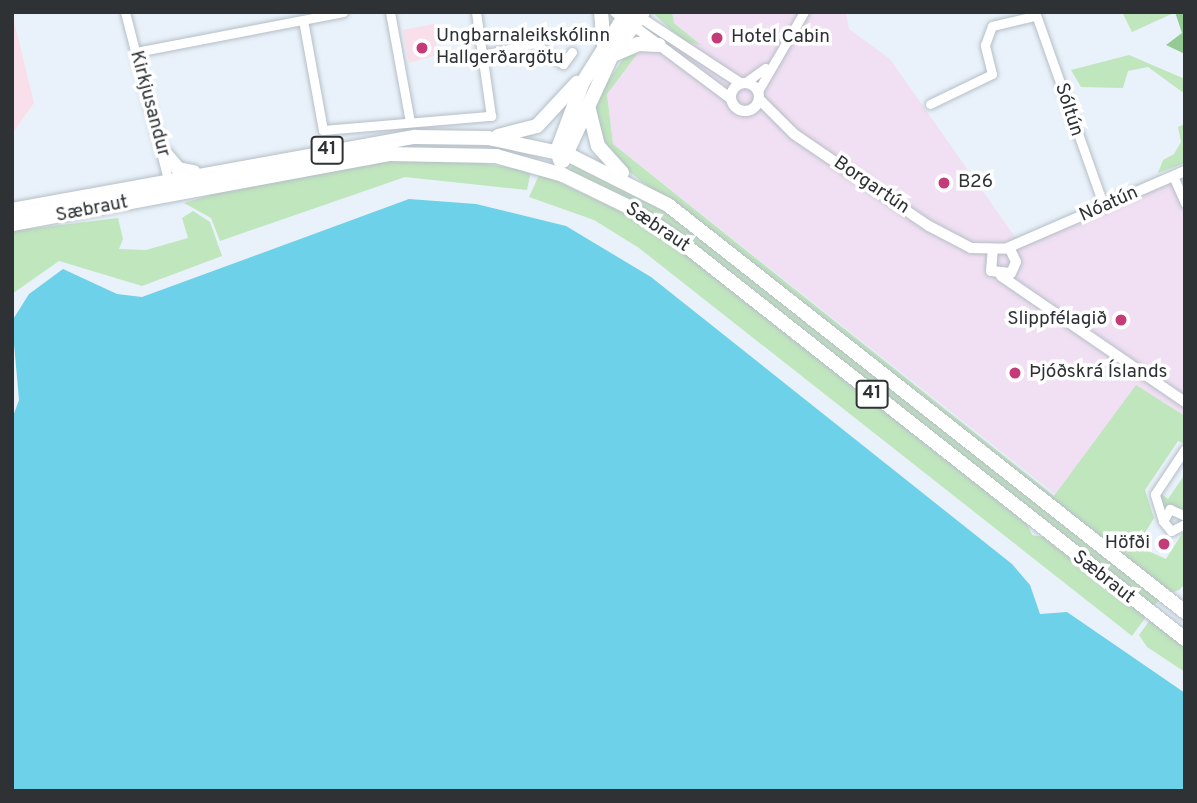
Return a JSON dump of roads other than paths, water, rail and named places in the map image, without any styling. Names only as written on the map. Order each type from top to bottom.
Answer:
[{"type":"main road","points":[[601,12],[607,52]]},
{"type":"main road","points":[[538,166],[562,156],[587,104],[607,52],[631,15]]},
{"type":"main road","points":[[488,138],[525,131],[550,117],[593,63],[607,52],[638,44],[659,45]]},
{"type":"main road","points":[[571,179],[562,156],[593,63]]},
{"type":"main road","points":[[587,104],[598,146],[636,185]]},
{"type":"main road","name":"Sæbraut","points":[[12,210],[152,184],[168,188],[206,173],[415,137],[488,138],[562,156],[636,185],[1185,612]]},
{"type":"main road","points":[[152,184],[163,152],[178,169],[206,173]]},
{"type":"main road","name":"Sæbraut","points":[[12,224],[168,188],[409,152],[496,156],[538,166],[571,179],[681,242],[1185,639]]},
{"type":"street","name":"Kirkjusandur","points":[[125,12],[163,152],[168,188]]},
{"type":"street","points":[[136,52],[344,12]]},
{"type":"street","points":[[390,12],[410,122]]},
{"type":"street","points":[[303,20],[323,130],[491,116],[476,12]]},
{"type":"street","points":[[750,110],[769,64],[804,12]]},
{"type":"street","points":[[930,104],[992,74],[985,45],[992,26],[1035,14]]},
{"type":"street","name":"Sóltún","points":[[1035,14],[1104,207]]},
{"type":"street","name":"Borgartún","points":[[631,15],[659,45],[730,98],[736,108],[750,110],[775,120],[971,248],[1001,276],[1185,402]]},
{"type":"street","name":"Borgartún","points":[[631,15],[743,83],[758,95],[775,120]]},
{"type":"street","points":[[484,55],[534,43],[563,64],[572,52]]},
{"type":"street","points":[[730,98],[743,83],[769,64]]},
{"type":"street","name":"Nóatún","points":[[1007,248],[1185,171]]},
{"type":"street","points":[[1173,176],[1185,203]]},
{"type":"street","name":"Nóatún","points":[[1015,263],[1033,238]]},
{"type":"street","name":"Borgartún","points":[[971,248],[1007,248],[1028,293]]},
{"type":"street","points":[[988,264],[993,250]]},
{"type":"street","points":[[1001,276],[1015,263]]},
{"type":"street","points":[[1185,449],[1155,494],[1163,521],[1171,531],[1185,524]]},
{"type":"street","points":[[1163,521],[1170,509],[1185,516]]},
{"type":"water","points":[[409,199],[476,204],[566,226],[651,277],[1012,564],[1030,585],[1040,614],[1067,612],[1185,693],[1185,791],[12,791],[12,419],[19,400],[12,321],[29,294],[63,269],[117,294],[142,297]]},
{"type":"place","name":"Hotel Cabin","points":[[717,38]]},
{"type":"place","name":"Ungbarnaleikskólinn Hallgerðargötu","points":[[422,48]]},
{"type":"place","name":"B26","points":[[944,183]]},
{"type":"place","name":"Slippfélagið","points":[[1121,320]]},
{"type":"place","name":"Þjóðskrá Íslands","points":[[1015,373]]},
{"type":"place","name":"Höfði","points":[[1164,544]]}]
